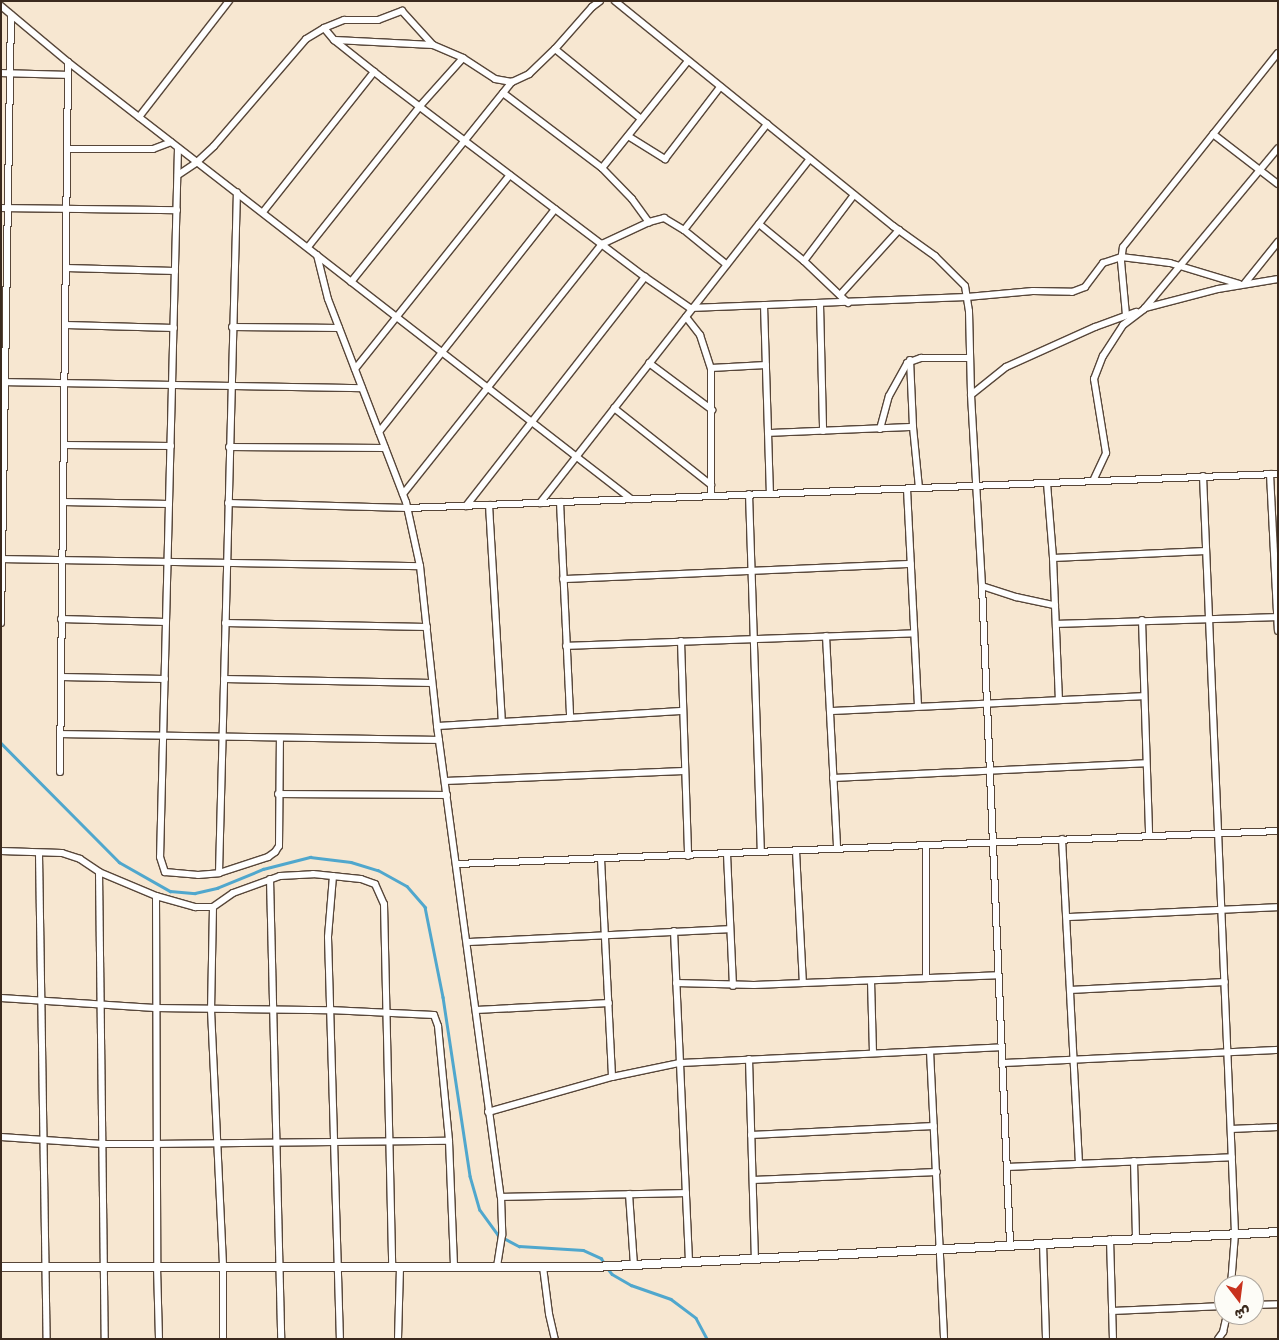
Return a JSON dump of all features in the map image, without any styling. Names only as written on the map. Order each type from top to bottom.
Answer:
[{"type":"street","points":[[139,117],[229,1]]},
{"type":"street","points":[[351,282],[512,82],[529,74],[555,49],[592,7],[600,1]]},
{"type":"street","points":[[615,1],[854,195],[935,256],[965,286],[969,315],[971,395],[982,586],[1010,1244]]},
{"type":"street","points":[[1,6],[68,62],[631,499]]},
{"type":"street","points":[[178,175],[197,162],[229,130],[306,39],[324,28],[344,20],[378,20],[402,11],[433,45]]},
{"type":"street","points":[[1,623],[4,208],[11,15]]},
{"type":"street","points":[[1,22],[10,23]]},
{"type":"street","points":[[324,28],[334,40],[374,72],[645,277],[692,308],[848,303],[966,297],[1033,291],[1077,291],[1085,287],[1104,263],[1121,257],[1148,259],[1180,266],[1242,284]]},
{"type":"street","points":[[334,40],[433,45],[463,58],[495,79],[512,82]]},
{"type":"street","points":[[555,49],[641,119]]},
{"type":"street","points":[[1126,315],[1121,257],[1126,242],[1278,53]]},
{"type":"street","points":[[308,248],[420,106],[463,58]]},
{"type":"street","points":[[602,168],[688,61]]},
{"type":"street","points":[[60,772],[68,62]]},
{"type":"street","points":[[263,212],[374,72]]},
{"type":"street","points":[[1,73],[68,75]]},
{"type":"street","points":[[628,136],[665,159],[720,87]]},
{"type":"street","points":[[504,93],[602,168],[632,199],[648,222]]},
{"type":"street","points":[[684,230],[767,124]]},
{"type":"street","points":[[1214,134],[1278,184]]},
{"type":"street","points":[[67,149],[153,149],[171,142]]},
{"type":"street","points":[[178,148],[163,736],[162,867],[165,872],[198,875],[219,873],[268,857],[275,852],[279,846],[280,739]]},
{"type":"street","points":[[1093,481],[1106,453],[1095,373],[1123,325],[1144,309],[1278,148]]},
{"type":"street","points":[[540,503],[810,159]]},
{"type":"street","points":[[355,369],[510,175]]},
{"type":"street","points":[[219,873],[236,192]]},
{"type":"street","points":[[804,261],[854,195]]},
{"type":"street","points":[[4,208],[177,210]]},
{"type":"street","points":[[379,432],[555,209]]},
{"type":"street","points":[[403,494],[602,244],[648,222],[664,218],[684,230],[727,264]]},
{"type":"street","points":[[759,224],[804,261],[848,303]]},
{"type":"street","points":[[840,295],[899,230]]},
{"type":"street","points":[[1242,284],[1278,242]]},
{"type":"street","points":[[317,255],[328,299],[408,508],[420,566],[438,740],[468,942],[488,1112],[501,1197],[502,1235],[497,1267]]},
{"type":"street","points":[[66,268],[175,270]]},
{"type":"street","points":[[466,506],[645,277]]},
{"type":"street","points":[[971,395],[1006,367],[1126,315],[1242,284],[1278,280]]},
{"type":"street","points":[[820,304],[824,431]]},
{"type":"street","points":[[764,305],[770,494]]},
{"type":"street","points":[[686,318],[700,335],[711,368],[711,496]]},
{"type":"street","points":[[66,326],[174,328]]},
{"type":"street","points":[[232,327],[339,328]]},
{"type":"street","points":[[880,429],[892,387],[903,366],[910,360],[970,358]]},
{"type":"street","points":[[910,360],[913,427],[919,488]]},
{"type":"street","points":[[649,363],[712,410]]},
{"type":"street","points":[[711,368],[766,365]]},
{"type":"street","points":[[3,382],[362,388]]},
{"type":"street","points":[[614,408],[711,485]]},
{"type":"street","points":[[768,433],[913,427]]},
{"type":"street","points":[[64,445],[171,446]]},
{"type":"street","points":[[230,447],[385,448]]},
{"type":"street","points":[[1270,474],[1276,547],[1278,631]]},
{"type":"street","points":[[228,504],[408,508],[1278,474]]},
{"type":"street","points":[[1203,476],[1211,618],[1235,1234],[1232,1275]]},
{"type":"street","points":[[1047,482],[1057,624],[1059,700]]},
{"type":"street","points":[[907,489],[918,706]]},
{"type":"street","points":[[749,494],[761,852]]},
{"type":"street","points":[[63,502],[169,504]]},
{"type":"street","points":[[560,502],[570,718]]},
{"type":"street","points":[[490,505],[502,722]]},
{"type":"street","points":[[1053,558],[1206,551]]},
{"type":"street","points":[[2,559],[420,566]]},
{"type":"street","points":[[564,579],[911,564]]},
{"type":"street","points":[[982,586],[1016,597],[1055,605]]},
{"type":"street","points":[[1057,624],[1277,617]]},
{"type":"street","points":[[61,619],[166,622]]},
{"type":"street","points":[[1142,620],[1149,835]]},
{"type":"street","points":[[225,623],[427,627]]},
{"type":"street","points":[[566,646],[914,633]]},
{"type":"street","points":[[826,636],[837,849]]},
{"type":"street","points":[[681,642],[688,856]]},
{"type":"street","points":[[61,677],[165,679]]},
{"type":"street","points":[[224,679],[432,683]]},
{"type":"street","points":[[830,711],[1144,696]]},
{"type":"street","points":[[437,726],[682,711]]},
{"type":"street","points":[[60,734],[280,739],[438,740]]},
{"type":"street","points":[[834,778],[989,769],[1146,763]]},
{"type":"street","points":[[444,781],[684,771]]},
{"type":"street","points":[[278,794],[447,795]]},
{"type":"street","points":[[457,864],[1278,831]]},
{"type":"street","points":[[1062,839],[1079,1164]]},
{"type":"street","points":[[926,845],[926,978]]},
{"type":"street","points":[[1,851],[39,854],[62,853],[73,856],[99,872],[156,896],[195,907],[213,907],[233,893],[270,879],[313,874],[361,879],[375,884],[384,904],[390,1141],[398,1339]]},
{"type":"street","points":[[796,851],[803,983]]},
{"type":"street","points":[[39,854],[46,1339]]},
{"type":"street","points":[[727,854],[733,986]]},
{"type":"street","points":[[601,859],[612,1077]]},
{"type":"street","points":[[99,872],[105,1339]]},
{"type":"street","points":[[333,876],[328,937],[329,1010],[340,1339]]},
{"type":"street","points":[[270,879],[275,1010],[281,1339]]},
{"type":"street","points":[[156,896],[155,1008],[159,1339]]},
{"type":"street","points":[[213,907],[211,1010],[222,1266],[223,1339]]},
{"type":"street","points":[[1067,917],[1278,907]]},
{"type":"street","points":[[468,942],[730,929]]},
{"type":"street","points":[[674,932],[689,1262]]},
{"type":"street","points":[[676,983],[733,986],[998,975]]},
{"type":"street","points":[[871,981],[873,1053]]},
{"type":"street","points":[[1070,990],[1225,982]]},
{"type":"street","points":[[1,998],[211,1010],[329,1010],[429,1013],[437,1018],[449,1141],[454,1268]]},
{"type":"street","points":[[476,1010],[609,1003]]},
{"type":"street","points":[[488,1112],[612,1077],[679,1063],[1001,1047]]},
{"type":"street","points":[[1002,1063],[1227,1054],[1278,1050]]},
{"type":"street","points":[[930,1051],[944,1339]]},
{"type":"street","points":[[749,1059],[755,1258]]},
{"type":"street","points":[[751,1135],[934,1126]]},
{"type":"street","points":[[1231,1129],[1278,1127]]},
{"type":"street","points":[[1,1137],[103,1144],[449,1141]]},
{"type":"street","points":[[1006,1167],[1232,1157]]},
{"type":"street","points":[[1134,1161],[1136,1238]]},
{"type":"street","points":[[753,1180],[936,1172]]},
{"type":"street","points":[[501,1197],[686,1193]]},
{"type":"street","points":[[629,1194],[631,1266]]},
{"type":"street","points":[[1,1267],[222,1266],[396,1269],[631,1266],[1010,1244],[1278,1232]]},
{"type":"street","points":[[1110,1239],[1113,1339]]},
{"type":"street","points":[[1043,1243],[1046,1339]]},
{"type":"street","points":[[543,1268],[549,1314],[555,1339]]},
{"type":"street","points":[[1264,1305],[1278,1304]]},
{"type":"street","points":[[1112,1311],[1214,1306]]},
{"type":"street","points":[[1218,1339],[1223,1332],[1225,1325]]},
{"type":"waterway","points":[[1,743],[119,862],[170,891],[195,893],[217,888],[263,869],[310,857],[351,862],[378,870],[407,886],[425,907],[443,997],[470,1176],[480,1210],[498,1235],[519,1246],[583,1250],[601,1258],[605,1264]]},
{"type":"waterway","points":[[608,1269],[612,1274],[631,1285],[671,1299],[696,1318],[707,1339]]}]
